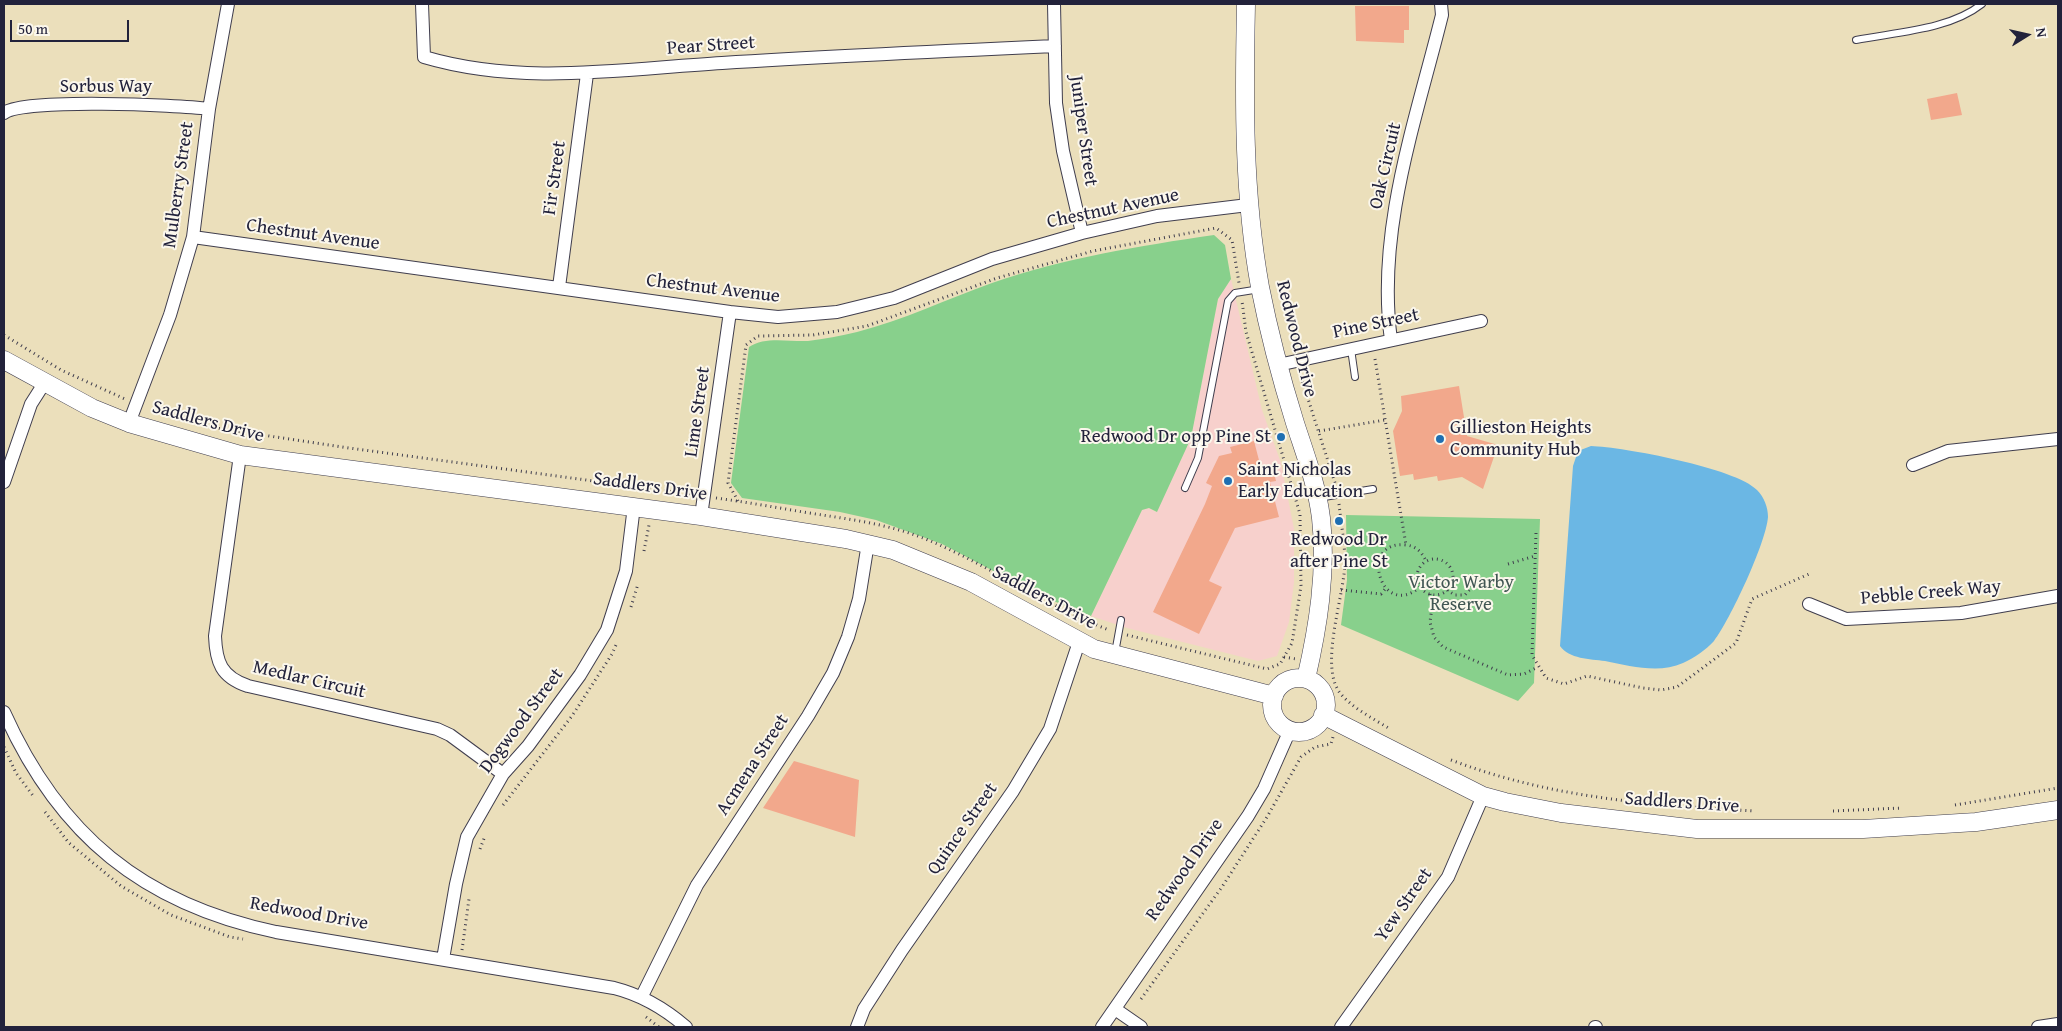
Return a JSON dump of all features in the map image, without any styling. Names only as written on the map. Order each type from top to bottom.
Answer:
[{"type":"street","name":"Mulberry Street","points":[[130,423],[170,315],[193,237],[209,109],[228,4]]},
{"type":"street","name":"Pear Street","points":[[422,4],[424,57],[456,66],[508,72],[587,74],[820,57],[1055,46]]},
{"type":"street","name":"Juniper Street","points":[[1054,4],[1056,103],[1062,141],[1082,233]]},
{"type":"street","name":"Redwood Drive","points":[[1246,4],[1244,115],[1248,205],[1261,288],[1278,365],[1321,517],[1323,559],[1320,601],[1306,679]]},
{"type":"street","name":"Oak Circuit","points":[[1391,340],[1386,288],[1391,231],[1442,15],[1441,4]]},
{"type":"street","name":"Fir Street","points":[[559,287],[587,74]]},
{"type":"street","name":"Sorbus Way","points":[[4,113],[18,107],[40,106],[138,105],[209,109]]},
{"type":"street","name":"Chestnut Avenue","points":[[193,237],[730,312],[778,317],[837,312],[894,298],[992,258],[1082,233],[1157,216],[1248,205]]},
{"type":"street","name":"Lime Street","points":[[701,516],[730,312]]},
{"type":"street","name":"Pine Street","points":[[1278,365],[1481,321]]},
{"type":"street","name":"Saddlers Drive","points":[[6,359],[92,408],[130,423],[240,456],[634,506],[868,543],[893,550],[971,582],[1079,642],[1115,654],[1274,696]]},
{"type":"street","points":[[4,482],[31,404],[45,382]]},
{"type":"street","points":[[1912,465],[1948,451],[2058,439]]},
{"type":"street","name":"Medlar Circuit","points":[[240,456],[215,636],[218,659],[229,678],[248,686],[437,729],[450,735],[503,774]]},
{"type":"street","name":"Dogwood Street","points":[[443,959],[456,884],[467,837],[503,774],[528,746],[580,675],[607,630],[626,571],[634,506]]},
{"type":"street","name":"Acmena Street","points":[[642,996],[697,885],[808,716],[833,672],[848,637],[859,599],[868,543]]},
{"type":"street","name":"Pebble Creek Way","points":[[1810,604],[1846,619],[1961,613],[2058,596]]},
{"type":"street","name":"Quince Street","points":[[857,1027],[864,1009],[902,950],[1013,791],[1050,730],[1079,642]]},
{"type":"street","points":[[1299,678],[1306,679],[1317,686],[1324,696],[1324,715],[1316,726],[1310,729],[1296,732],[1290,730],[1284,727],[1272,710],[1274,696],[1277,690],[1287,681],[1299,678]]},
{"type":"street","name":"Redwood Drive","points":[[4,712],[21,751],[66,815],[96,845],[126,871],[152,887],[212,915],[242,925],[614,988],[642,996],[673,1016],[686,1027]]},
{"type":"street","name":"Saddlers Drive","points":[[1324,715],[1482,796],[1561,813],[1697,829],[1863,829],[1976,822],[2058,810]]},
{"type":"street","name":"Redwood Drive","points":[[1102,1027],[1248,816],[1264,789],[1290,730]]},
{"type":"street","name":"Yew Street","points":[[1341,1027],[1448,877],[1482,796]]},
{"type":"street","points":[[1115,1009],[1141,1027]]},
{"type":"street","points":[[2038,1027],[2058,1024]]},
{"type":"lane","points":[[1856,40],[1954,20],[1972,12],[1982,4]]},
{"type":"lane","points":[[1185,488],[1198,458],[1228,301],[1232,295],[1261,288]]},
{"type":"lane","points":[[1351,349],[1355,377]]},
{"type":"lane","points":[[1317,498],[1373,489]]},
{"type":"lane","points":[[1115,654],[1120,620]]},
{"type":"path","points":[[738,501],[728,483],[746,345],[758,336],[813,335],[866,326],[998,278],[1093,250],[1216,228],[1232,240],[1246,332],[1300,514],[1301,586],[1292,643],[1284,657]]},
{"type":"path","points":[[4,335],[61,370],[120,397]]},
{"type":"path","points":[[1375,359],[1406,545]]},
{"type":"path","points":[[174,417],[216,428],[330,445],[685,493]]},
{"type":"path","points":[[1319,431],[1386,420]]},
{"type":"path","points":[[1536,533],[1532,656],[1546,678],[1564,684],[1587,676],[1643,688],[1660,690],[1676,687],[1736,643],[1752,599],[1809,574]]},
{"type":"path","points":[[1420,587],[1407,594],[1398,594],[1386,588],[1378,572],[1382,556],[1394,546],[1406,545],[1417,549],[1426,561]]},
{"type":"path","points":[[1508,564],[1535,556]]},
{"type":"path","points":[[1437,559],[1447,564],[1452,574],[1452,580],[1446,590],[1430,594],[1420,587],[1418,570],[1426,561],[1437,559]]},
{"type":"path","points":[[1446,590],[1455,595],[1465,595],[1471,588],[1472,578]]},
{"type":"path","points":[[1340,590],[1373,595],[1381,594],[1386,588]]},
{"type":"path","points":[[1430,594],[1432,607],[1430,622],[1434,637],[1444,647],[1508,675],[1524,674],[1538,667]]},
{"type":"path","points":[[1331,666],[1333,681],[1340,694],[1393,731]]},
{"type":"path","points":[[1138,1003],[1222,887],[1267,817],[1300,757],[1315,746],[1331,744]]},
{"type":"path","points":[[1444,756],[1501,778],[1577,795],[1758,811]]},
{"type":"path","points":[[1950,806],[2058,788]]},
{"type":"path","points":[[1826,811],[1903,808]]},
{"type":"path","points":[[640,1013],[659,1027]]},
{"type":"shaded area","name":"Saint Nicholas Early Education","points":[[1231,279],[1262,410],[1281,463],[1294,529],[1294,582],[1289,622],[1277,656],[1258,661],[1127,628],[1091,616],[1142,510],[1149,508],[1156,512],[1191,438],[1218,299]]},
{"type":"green space","points":[[1214,235],[1225,245],[1231,279],[1218,299],[1191,438],[1157,512],[1149,508],[1142,510],[1091,616],[1041,596],[942,544],[876,520],[840,512],[742,498],[731,483],[749,347],[762,342],[777,340],[808,341],[851,333],[892,322],[992,283],[1047,266],[1130,248]]},
{"type":"green space","name":"Victor Warby Reserve","points":[[1346,515],[1540,519],[1534,683],[1518,701],[1341,625],[1347,580]]},
{"type":"water","points":[[1591,446],[1627,450],[1678,460],[1727,474],[1757,490],[1765,502],[1768,517],[1766,529],[1746,581],[1729,616],[1714,641],[1700,654],[1683,663],[1654,669],[1634,667],[1580,658],[1569,654],[1560,646],[1573,466],[1578,451]]},
{"type":"building","points":[[1355,6],[1409,6],[1409,30],[1404,30],[1404,43],[1356,41]]},
{"type":"building","points":[[1957,93],[1962,115],[1931,120],[1927,99]]},
{"type":"building","name":"Gillieston Heights Community Hub","points":[[1459,386],[1467,436],[1498,445],[1483,489],[1462,477],[1438,481],[1437,476],[1414,480],[1413,474],[1400,476],[1393,431],[1402,411],[1401,396]]},
{"type":"building","points":[[1254,441],[1261,468],[1272,465],[1276,481],[1270,482],[1279,517],[1235,528],[1209,581],[1222,587],[1199,634],[1153,612],[1205,504],[1212,486],[1206,483],[1219,456],[1232,453],[1230,447]]},
{"type":"building","points":[[794,761],[859,780],[855,837],[763,808]]},
{"type":"place","name":"Redwood Dr opp Pine St","points":[[1281,437]]},
{"type":"place","name":"Gillieston Heights Community Hub","points":[[1440,439]]},
{"type":"place","name":"Saint Nicholas Early Education","points":[[1228,481]]},
{"type":"place","name":"Redwood Dr after Pine St","points":[[1339,521]]}]
